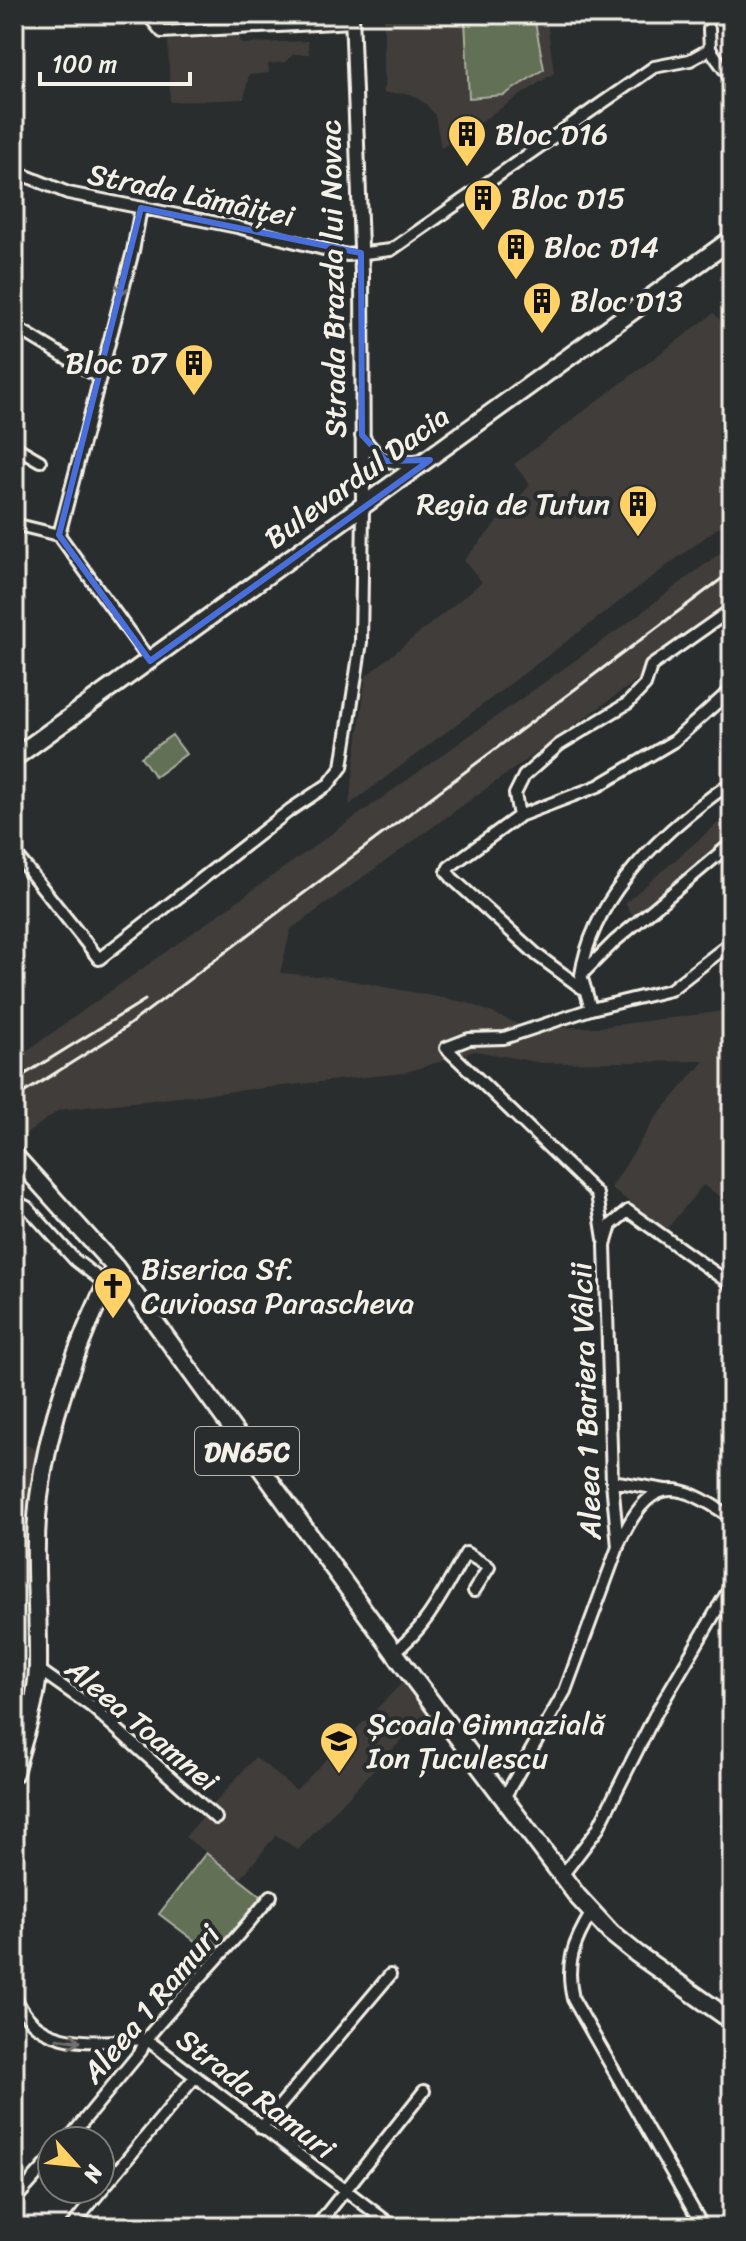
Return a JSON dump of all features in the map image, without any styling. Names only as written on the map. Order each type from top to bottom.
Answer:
[{"type":"main road","name":"Bulevardul Dacia","points":[[14,758],[363,509],[732,239]]},
{"type":"main road","name":"DN65C","points":[[14,1155],[115,1267],[561,1877],[592,1912],[637,1954],[732,2021]]},
{"type":"main road","points":[[15,1762],[38,1669],[35,1556],[40,1494],[62,1400],[93,1308],[115,1267]]},
{"type":"street","points":[[147,14],[162,32],[352,18]]},
{"type":"street","name":"Strada Brazda lui Novac","points":[[14,852],[99,959],[290,810],[329,784],[342,767],[359,661],[365,545],[361,253],[352,18]]},
{"type":"street","points":[[709,29],[710,49],[732,80]]},
{"type":"street","name":"Strada Lămâiței","points":[[14,171],[68,193],[237,227],[347,255],[391,250],[654,67],[690,60],[710,49]]},
{"type":"street","points":[[59,535],[133,251],[141,208]]},
{"type":"street","points":[[14,326],[100,378]]},
{"type":"street","points":[[362,435],[369,448],[386,461],[399,464],[430,460]]},
{"type":"street","points":[[14,446],[40,461]]},
{"type":"street","points":[[14,524],[59,535],[150,661]]},
{"type":"street","points":[[519,816],[515,794],[524,776],[559,745],[628,703],[645,685],[651,666],[732,609]]},
{"type":"street","points":[[586,991],[537,955],[447,872],[456,860],[519,816],[598,786],[674,741],[732,689]]},
{"type":"street","points":[[591,1009],[581,975],[594,923],[633,871],[689,811],[732,782]]},
{"type":"street","points":[[581,975],[732,843]]},
{"type":"street","points":[[605,1245],[597,1194],[446,1048],[469,1039],[504,1038],[591,1009],[670,990],[732,942]]},
{"type":"street","points":[[14,1201],[27,1207],[75,1260],[106,1284]]},
{"type":"street","name":"Aleea 1 Bariera Vâlcii","points":[[504,1798],[565,1691],[618,1547],[612,1481],[605,1245],[611,1225],[628,1211],[732,1285]]},
{"type":"street","points":[[612,1481],[694,1494],[732,1518]]},
{"type":"street","points":[[618,1547],[638,1507],[651,1496],[666,1490]]},
{"type":"street","points":[[394,1652],[407,1643],[431,1614],[466,1553],[489,1567],[474,1591]]},
{"type":"street","points":[[561,1877],[597,1830],[655,1715],[732,1584]]},
{"type":"street","points":[[718,1607],[732,1614]]},
{"type":"street","name":"Aleea Toamnei","points":[[38,1669],[92,1707],[216,1818]]},
{"type":"street","name":"Aleea 1 Ramuri","points":[[80,2125],[141,2051],[146,2039],[205,1969],[223,1956],[271,1896]]},
{"type":"street","points":[[592,1912],[574,1941],[569,1961],[573,1999],[703,2227]]},
{"type":"street","points":[[261,2128],[390,1975]]},
{"type":"street","name":"Strada Ramuri","points":[[14,1993],[19,2009],[55,2038],[74,2043],[146,2039],[386,2225]]},
{"type":"street","points":[[71,2227],[195,2077]]},
{"type":"street","points":[[344,2193],[424,2091]]},
{"type":"street","points":[[14,2201],[36,2176]]},
{"type":"street","name":"Strada Ramuri","points":[[316,2227],[344,2193]]},
{"type":"highlighted area","points":[[141,208],[361,253],[362,435],[386,461],[430,460],[150,661],[59,535]]},
{"type":"shaded area","points":[[384,14],[546,14],[554,73],[441,148],[435,115],[426,104],[411,94],[384,93]]},
{"type":"shaded area","points":[[240,36],[241,44],[308,41],[309,54],[294,54],[285,62],[268,64],[269,73],[249,75],[244,99],[170,102],[168,41]]},
{"type":"shaded area","points":[[714,313],[732,336],[732,517],[349,805],[366,676],[482,582],[464,560],[530,485],[514,464]]},
{"type":"shaded area","points":[[732,544],[732,612],[291,929],[280,973],[332,977],[469,1003],[527,1028],[600,1027],[732,1010],[732,1204],[703,1185],[666,1230],[611,1188],[654,1120],[704,1061],[542,1063],[475,1051],[403,1073],[59,1110],[14,1143],[14,1060],[622,627]]},
{"type":"shaded area","points":[[732,811],[732,834],[633,916],[625,903]]},
{"type":"shaded area","points":[[14,1439],[45,1454],[29,1514],[29,1592],[14,1584]]},
{"type":"shaded area","name":"Școala Gimnazială Ion Țuculescu","points":[[403,1682],[427,1713],[298,1850],[276,1835],[241,1878],[185,1837],[255,1757],[296,1790]]},
{"type":"green space","points":[[534,17],[544,69],[504,95],[469,98],[465,20]]},
{"type":"green space","points":[[172,735],[186,754],[155,777],[141,757]]},
{"type":"green space","points":[[206,1853],[261,1896],[215,1956],[159,1914]]},
{"type":"railway","points":[[14,1099],[114,1036],[732,571]]},
{"type":"railway","points":[[14,1081],[145,1000]]},
{"type":"place","name":"Bloc D16","points":[[467,168]]},
{"type":"place","name":"Bloc D15","points":[[483,232]]},
{"type":"place","name":"Bloc D14","points":[[516,281]]},
{"type":"place","name":"Bloc D13","points":[[542,335]]},
{"type":"place","name":"Bloc D7","points":[[194,397]]},
{"type":"place","name":"Regia de Tutun","points":[[638,538]]},
{"type":"place","name":"Biserica Sf. Cuvioasa Parascheva","points":[[113,1320]]},
{"type":"place","name":"Școala Gimnazială Ion Țuculescu","points":[[339,1775]]}]
